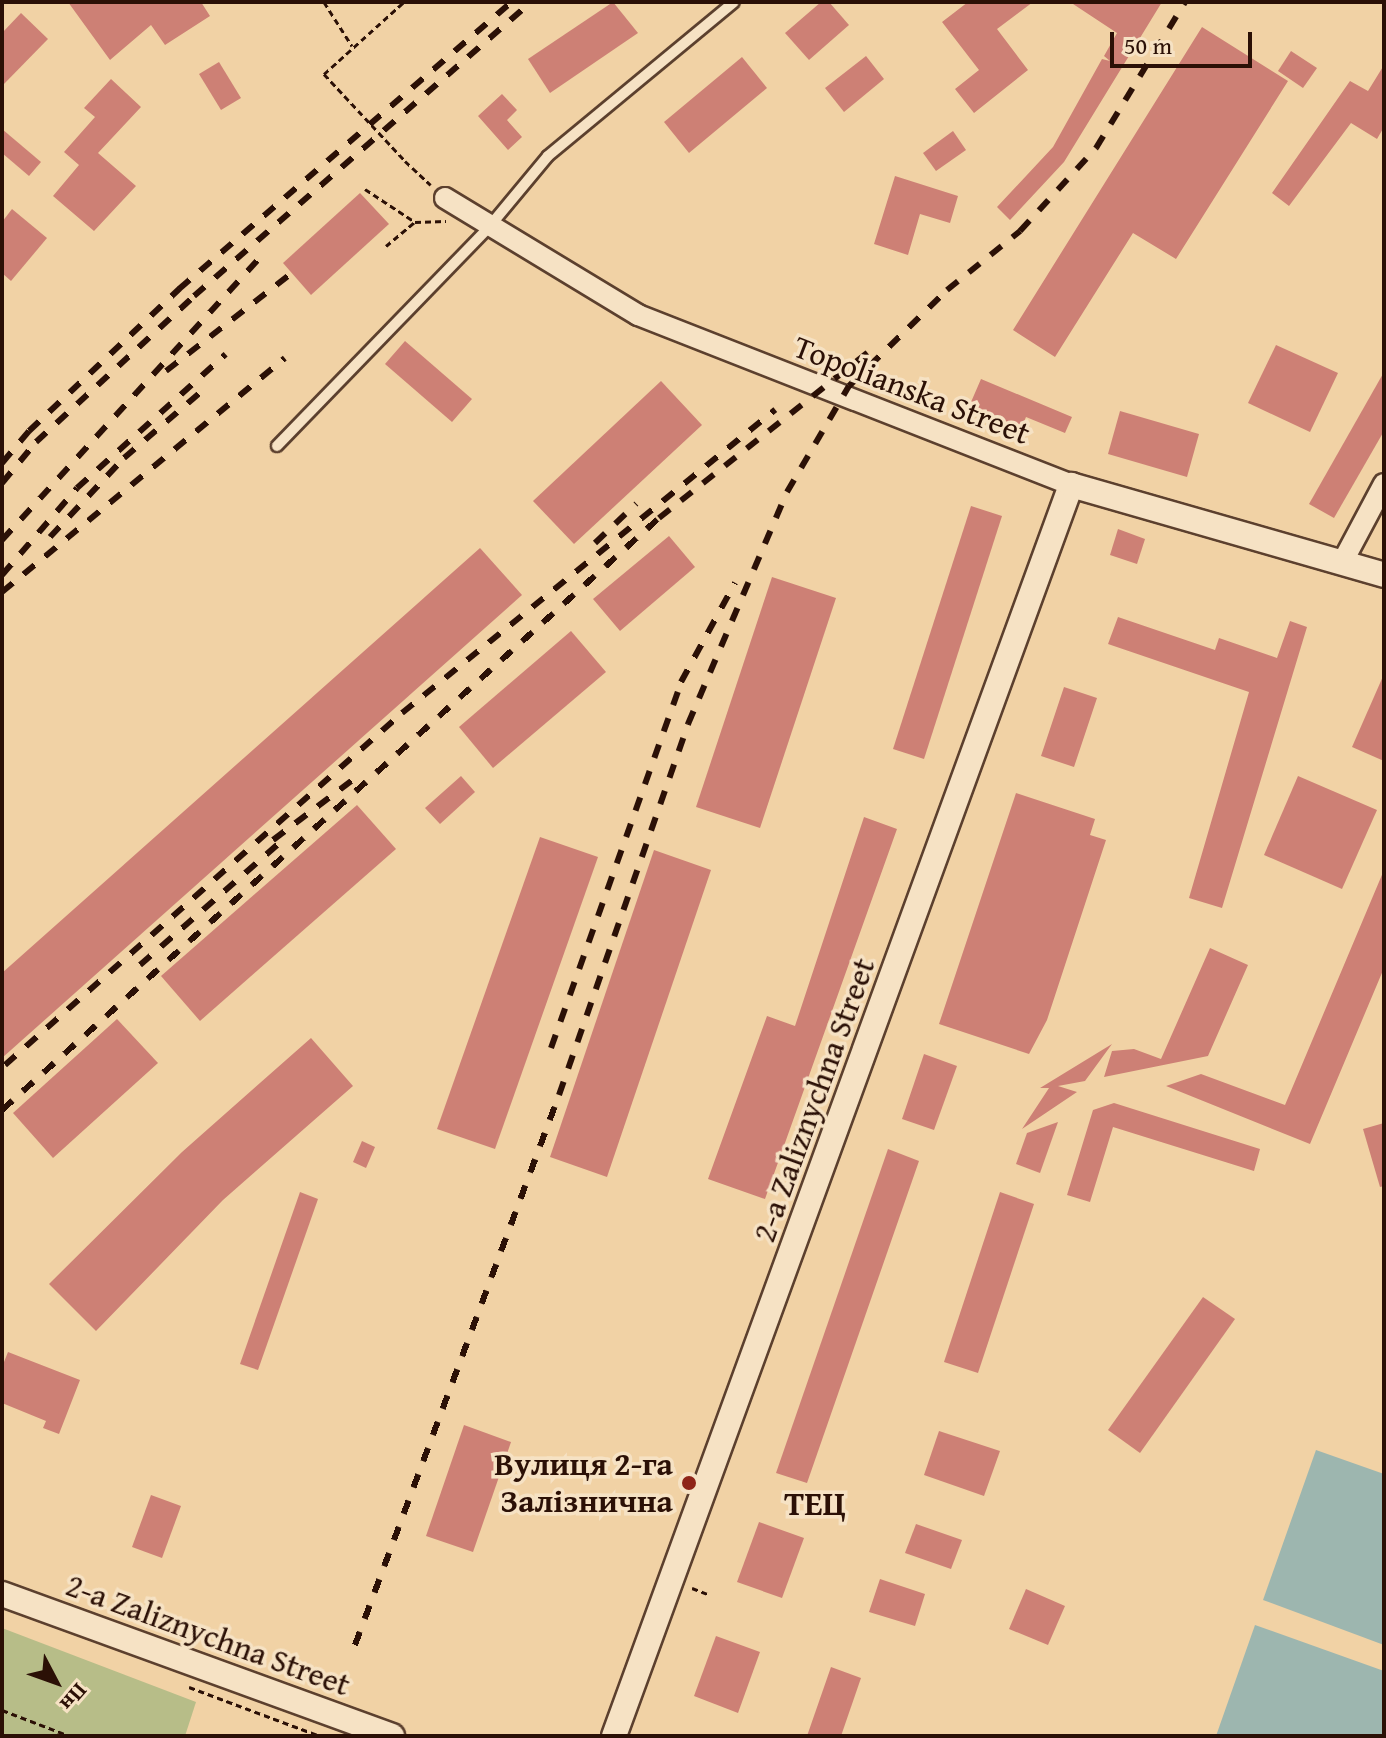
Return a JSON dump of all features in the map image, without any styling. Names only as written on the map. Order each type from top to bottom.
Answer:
[{"type":"street","name":"Topolianska Street","points":[[445,198],[638,315],[1071,485],[1384,575]]},
{"type":"street","points":[[1343,561],[1378,509],[1384,484]]},
{"type":"street","name":"2-a Zaliznychna Street","points":[[614,1736],[1071,485]]},
{"type":"street","name":"2-a Zaliznychna Street","points":[[2,1594],[392,1736]]},
{"type":"lane","points":[[277,446],[489,227],[548,156],[734,2]]},
{"type":"path","points":[[324,2],[352,46]]},
{"type":"path","points":[[404,2],[378,22],[324,74],[445,198]]},
{"type":"path","points":[[365,189],[415,222]]},
{"type":"path","points":[[386,246],[415,222],[452,220]]},
{"type":"path","points":[[2,1710],[70,1736]]},
{"type":"green space","points":[[2,1628],[196,1702],[185,1736],[2,1736]]},
{"type":"water","points":[[1316,1450],[1384,1474],[1384,1645],[1263,1600]]},
{"type":"water","points":[[1255,1625],[1384,1671],[1384,1736],[1216,1736]]},
{"type":"building","points":[[68,2],[201,2],[210,16],[165,45],[151,25],[110,60]]},
{"type":"building","points":[[613,2],[638,33],[550,93],[528,59]]},
{"type":"building","points":[[821,2],[829,2],[849,25],[809,60],[785,33]]},
{"type":"building","points":[[968,2],[1033,2],[997,29],[1028,70],[974,113],[955,89],[979,70],[942,22]]},
{"type":"building","points":[[1070,2],[1162,2],[1064,162],[1010,220],[997,207],[1053,147],[1102,59],[1110,61],[1104,56],[1117,33]]},
{"type":"building","points":[[21,13],[48,39],[2,86],[2,33]]},
{"type":"building","points":[[1202,27],[1288,81],[1176,259],[1133,233],[1055,357],[1013,330]]},
{"type":"building","points":[[1291,51],[1317,68],[1303,88],[1278,71]]},
{"type":"building","points":[[866,56],[884,79],[844,112],[825,88]]},
{"type":"building","points":[[742,57],[767,88],[689,153],[664,122]]},
{"type":"building","points":[[219,62],[241,98],[221,110],[199,74]]},
{"type":"building","points":[[1384,65],[1384,127],[1377,139],[1351,123],[1289,206],[1272,193],[1350,81],[1368,91]]},
{"type":"building","points":[[111,79],[141,107],[98,153],[136,186],[94,231],[53,196],[79,165],[64,152],[95,117],[84,108]]},
{"type":"building","points":[[502,94],[517,110],[507,120],[522,137],[508,150],[478,116]]},
{"type":"building","points":[[2,129],[41,162],[29,176],[2,153]]},
{"type":"building","points":[[953,131],[966,150],[936,171],[923,153]]},
{"type":"building","points":[[895,176],[958,196],[950,223],[920,214],[908,255],[874,244]]},
{"type":"building","points":[[360,193],[389,224],[311,295],[283,263]]},
{"type":"building","points":[[12,209],[47,238],[11,281],[2,273],[2,222]]},
{"type":"building","points":[[405,341],[472,399],[452,422],[385,364]]},
{"type":"building","points":[[1276,345],[1338,373],[1310,432],[1248,403]]},
{"type":"building","points":[[1384,372],[1384,431],[1334,518],[1309,504]]},
{"type":"building","points":[[981,379],[1072,417],[1065,433],[1026,417],[1020,431],[968,409]]},
{"type":"building","points":[[661,381],[702,425],[574,544],[533,501]]},
{"type":"building","points":[[1120,411],[1199,434],[1187,477],[1108,454]]},
{"type":"building","points":[[971,506],[1002,516],[924,759],[893,749]]},
{"type":"building","points":[[1118,529],[1145,539],[1137,564],[1110,555]]},
{"type":"building","points":[[669,536],[695,567],[620,631],[593,599]]},
{"type":"building","points":[[480,548],[522,595],[2,1058],[2,973]]},
{"type":"building","points":[[772,577],[836,598],[760,828],[696,807]]},
{"type":"building","points":[[1118,617],[1215,650],[1219,638],[1277,658],[1290,621],[1307,627],[1222,908],[1189,898],[1249,692],[1108,644]]},
{"type":"building","points":[[571,631],[606,672],[493,768],[459,727]]},
{"type":"building","points":[[1384,674],[1384,761],[1352,747]]},
{"type":"building","points":[[1064,687],[1097,698],[1074,767],[1041,756]]},
{"type":"building","points":[[461,776],[475,792],[440,824],[425,808]]},
{"type":"building","points":[[1298,776],[1377,810],[1342,889],[1264,855]]},
{"type":"building","points":[[1016,793],[1095,819],[1090,835],[1106,840],[1047,1020],[1029,1054],[939,1024]]},
{"type":"building","points":[[357,805],[396,849],[200,1021],[161,976]]},
{"type":"building","points":[[864,817],[897,829],[765,1199],[708,1179],[767,1016],[795,1026]]},
{"type":"building","points":[[540,837],[598,857],[495,1149],[437,1129]]},
{"type":"building","points":[[654,850],[711,870],[607,1177],[550,1157]]},
{"type":"building","points":[[1384,870],[1384,968],[1310,1144],[1166,1086],[1201,1074],[1285,1105]]},
{"type":"building","points":[[1210,948],[1248,965],[1208,1056],[1104,1077],[1112,1051],[1134,1049],[1161,1059]]},
{"type":"building","points":[[117,1019],[158,1063],[53,1158],[13,1113]]},
{"type":"building","points":[[311,1038],[353,1086],[223,1200],[96,1331],[49,1284],[182,1152]]},
{"type":"building","points":[[1112,1044],[1085,1081],[1058,1086],[1077,1092],[1022,1129],[1049,1088],[1040,1088]]},
{"type":"building","points":[[924,1054],[957,1066],[934,1130],[902,1119]]},
{"type":"building","points":[[1114,1103],[1260,1149],[1254,1171],[1113,1127],[1090,1202],[1067,1195],[1093,1110]]},
{"type":"building","points":[[1058,1122],[1040,1173],[1016,1164],[1027,1133]]},
{"type":"building","points":[[1384,1123],[1384,1186],[1380,1187],[1363,1129]]},
{"type":"building","points":[[362,1141],[375,1147],[366,1168],[353,1162]]},
{"type":"building","points":[[888,1149],[919,1161],[807,1483],[776,1473]]},
{"type":"building","points":[[300,1192],[318,1199],[258,1370],[240,1364]]},
{"type":"building","points":[[1000,1192],[1034,1204],[978,1373],[944,1362]]},
{"type":"building","points":[[1203,1297],[1235,1319],[1140,1453],[1108,1430]]},
{"type":"building","points":[[8,1352],[80,1380],[59,1434],[43,1428],[46,1421],[2,1403],[2,1367]]},
{"type":"building","points":[[464,1425],[511,1442],[473,1552],[426,1536]]},
{"type":"building","points":[[939,1431],[1000,1451],[984,1496],[924,1475]]},
{"type":"building","points":[[151,1495],[181,1506],[162,1558],[132,1547]]},
{"type":"building","points":[[759,1522],[804,1538],[782,1598],[737,1582]]},
{"type":"building","points":[[916,1524],[962,1540],[951,1569],[905,1553]]},
{"type":"building","points":[[880,1579],[925,1594],[915,1626],[869,1612]]},
{"type":"building","points":[[1026,1589],[1065,1606],[1048,1645],[1009,1629]]},
{"type":"building","points":[[716,1636],[760,1652],[738,1713],[694,1696]]},
{"type":"building","points":[[831,1667],[861,1678],[841,1736],[807,1736]]},
{"type":"railway","points":[[2,463],[29,431],[179,289],[511,2]]},
{"type":"railway","points":[[2,483],[36,442],[194,296],[531,2]]},
{"type":"railway","points":[[355,1645],[559,1095],[688,724],[787,492],[849,386],[947,290],[1020,231],[1096,148],[1185,2]]},
{"type":"railway","points":[[2,540],[262,255]]},
{"type":"railway","points":[[166,371],[292,273]]},
{"type":"railway","points":[[2,1110],[659,518],[875,347]]},
{"type":"railway","points":[[2,575],[77,488],[226,354]]},
{"type":"railway","points":[[2,592],[285,358]]},
{"type":"railway","points":[[50,537],[124,458],[203,390]]},
{"type":"railway","points":[[5,1065],[402,713],[775,410]]},
{"type":"railway","points":[[595,543],[636,504]]},
{"type":"railway","points":[[551,1048],[681,682],[735,583]]},
{"type":"railway","points":[[273,840],[362,773]]},
{"type":"railway","points":[[140,965],[285,838]]},
{"type":"place","name":"Вулиця 2-га Залізнична","points":[[689,1483]]},
{"type":"district","name":"ТЕЦ","points":[[815,1503]]}]
